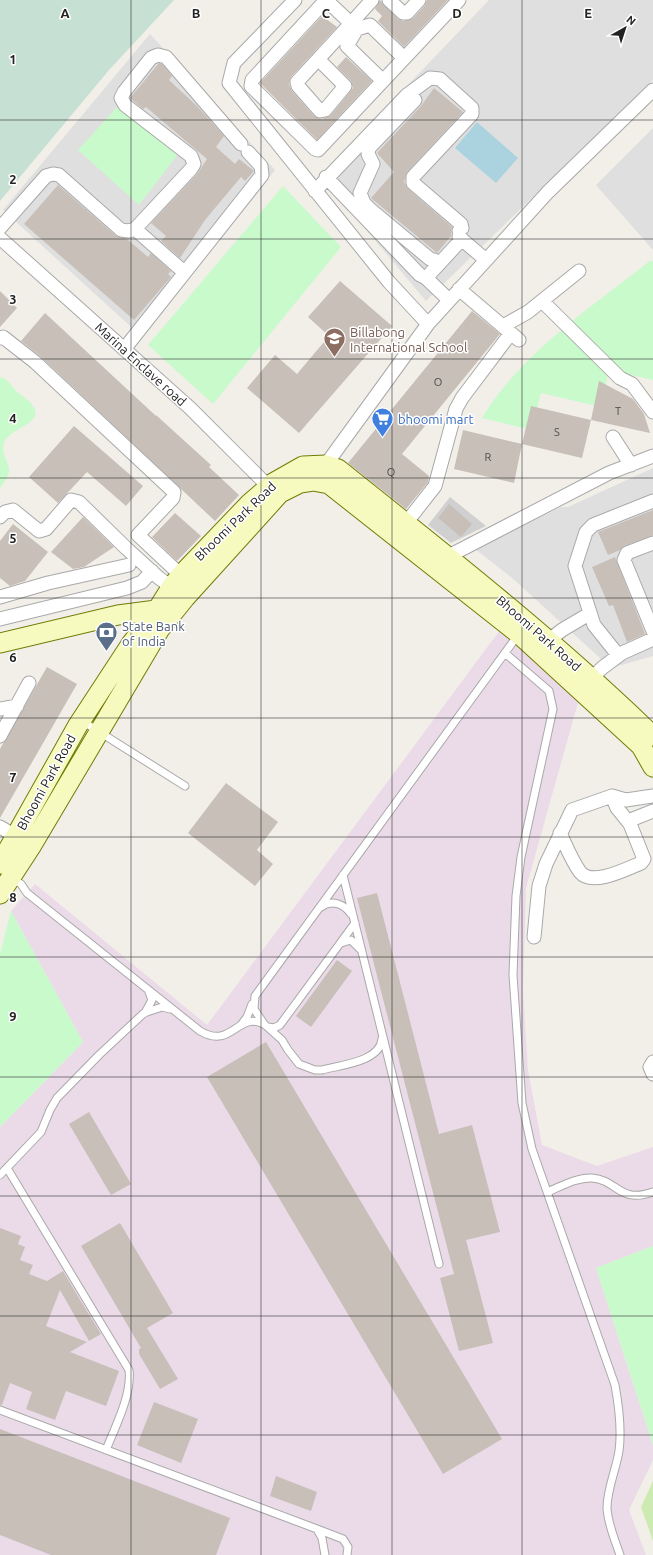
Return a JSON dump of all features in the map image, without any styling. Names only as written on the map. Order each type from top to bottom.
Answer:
[{"type":"main road","name":"Bhoomi Park Road","points":[[275,492],[287,474],[303,466],[326,465],[338,469],[406,524],[439,561]]},
{"type":"main road","name":"Bhoomi Park Road","points":[[275,492],[300,483],[313,481],[329,484],[439,561],[523,628],[586,684],[641,746],[653,767]]},
{"type":"main road","points":[[0,643],[118,615],[157,610],[182,591],[275,492]]},
{"type":"main road","points":[[0,894],[5,871],[99,732],[182,591]]},
{"type":"main road","name":"Bhoomi Park Road","points":[[24,841],[81,720],[130,644],[157,610]]},
{"type":"main road","name":"Bhoomi Park Road","points":[[586,684],[603,687],[653,736]]},
{"type":"street","points":[[295,0],[234,63],[229,83],[389,282],[428,324]]},
{"type":"street","points":[[404,58],[370,25],[354,26],[326,0],[252,80],[251,86],[278,114],[318,150],[459,0]]},
{"type":"street","points":[[318,59],[354,26],[372,0]]},
{"type":"street","points":[[389,0],[403,13],[407,13],[419,0]]},
{"type":"street","points":[[354,26],[347,46],[383,81]]},
{"type":"street","points":[[0,228],[46,176],[53,174],[59,175],[120,230],[129,231],[135,229],[194,164],[191,156],[125,105],[121,98],[124,92],[152,58],[158,55],[166,57],[261,166],[262,175],[125,348]]},
{"type":"street","points":[[315,191],[326,177],[407,95],[430,78],[440,79],[472,108],[472,114],[413,177],[413,183],[461,224],[462,228],[460,236],[426,278]]},
{"type":"street","points":[[313,481],[428,324],[548,192],[653,90]]},
{"type":"street","points":[[415,99],[369,148],[368,154],[373,164],[360,192],[364,202],[371,210],[430,259],[434,260]]},
{"type":"street","points":[[326,177],[420,275],[426,278],[449,300]]},
{"type":"street","points":[[135,229],[184,272]]},
{"type":"street","points":[[460,236],[486,260]]},
{"type":"street","name":"Marina Enclave road","points":[[0,238],[125,348],[190,408],[275,492]]},
{"type":"street","points":[[406,524],[435,486],[456,409],[462,398],[528,312],[579,271]]},
{"type":"street","points":[[459,289],[511,333]]},
{"type":"street","points":[[542,301],[620,378],[632,384],[653,412]]},
{"type":"street","points":[[0,338],[3,337],[35,362],[174,492],[173,498],[126,548]]},
{"type":"street","points":[[613,437],[631,465]]},
{"type":"street","points":[[439,561],[609,473],[653,456]]},
{"type":"street","points":[[0,517],[5,512],[13,510],[39,531],[46,529],[72,500],[79,502],[152,571],[182,591]]},
{"type":"street","points":[[618,655],[594,625],[589,614],[575,566],[586,532],[593,525],[653,501]]},
{"type":"street","points":[[138,535],[182,591]]},
{"type":"street","points":[[586,684],[618,655],[653,631],[624,560],[627,553],[653,543]]},
{"type":"street","points":[[0,597],[129,565]]},
{"type":"street","points":[[0,619],[127,588],[142,582],[152,571]]},
{"type":"street","points":[[543,645],[589,614]]},
{"type":"street","points":[[0,736],[29,683]]},
{"type":"street","points":[[0,710],[17,706]]},
{"type":"street","points":[[534,937],[539,886],[560,833],[572,810],[612,796],[626,800],[653,796]]},
{"type":"street","points":[[560,833],[580,873],[590,878],[606,877],[641,863],[644,859],[630,824],[617,808],[612,796]]},
{"type":"street","points":[[630,824],[633,819],[653,811]]},
{"type":"street","points":[[0,827],[24,841]]},
{"type":"street","points":[[653,1062],[650,1067],[653,1074]]},
{"type":"lane","points":[[5,871],[21,884],[32,897],[200,1031],[214,1037],[228,1034],[240,1025],[247,1017],[255,996],[523,628]]},
{"type":"lane","points":[[504,654],[549,691],[553,708],[521,857],[516,896],[513,975],[522,1103],[532,1149],[615,1385],[620,1408],[619,1452],[607,1507],[611,1529],[620,1555]]},
{"type":"lane","points":[[81,720],[185,786]]},
{"type":"lane","points":[[343,876],[439,1264]]},
{"type":"lane","points":[[319,909],[327,904],[337,903],[347,909],[354,920]]},
{"type":"lane","points":[[240,1025],[252,1021],[274,1028],[280,1025],[339,944],[354,920]]},
{"type":"lane","points":[[339,944],[350,940],[355,942],[361,950]]},
{"type":"lane","points":[[0,1175],[41,1132],[50,1110],[57,1098],[144,1013],[152,1000],[147,989]]},
{"type":"lane","points":[[253,1002],[256,1015],[282,1040]]},
{"type":"lane","points":[[144,1013],[162,1007],[172,1009]]},
{"type":"lane","points":[[280,1025],[279,1032],[282,1040],[290,1054],[299,1064],[315,1070],[322,1070],[368,1058],[379,1058],[390,1069]]},
{"type":"lane","points":[[368,1058],[377,1051],[382,1037]]},
{"type":"lane","points":[[7,1168],[129,1370],[130,1381],[128,1392],[106,1450]]},
{"type":"lane","points":[[547,1192],[583,1179],[592,1178],[633,1196],[653,1192]]},
{"type":"lane","points":[[0,1410],[344,1539],[348,1547],[347,1555]]},
{"type":"lane","points":[[317,1529],[322,1538],[325,1555]]},
{"type":"shaded area","points":[[489,0],[653,0],[653,80],[426,301],[321,176]]},
{"type":"shaded area","points":[[150,34],[275,170],[141,336],[3,210]]},
{"type":"shaded area","points":[[653,128],[653,250],[596,185]]},
{"type":"shaded area","points":[[653,468],[653,656],[611,668],[511,577],[475,549],[561,507],[568,507]]},
{"type":"shaded area","points":[[450,497],[486,526],[451,543],[428,525]]},
{"type":"shaded area","points":[[500,630],[579,699],[526,888],[523,991],[528,1070],[542,1145],[597,1166],[653,1147],[653,1246],[596,1268],[653,1445],[653,1460],[629,1510],[646,1555],[0,1555],[0,1127],[83,1042],[11,911],[35,884],[207,1025]]},
{"type":"green space","points":[[0,0],[174,0],[109,70],[0,201]]},
{"type":"green space","points":[[118,106],[179,153],[139,205],[78,150]]},
{"type":"green space","points":[[283,186],[341,247],[213,404],[148,345]]},
{"type":"green space","points":[[651,260],[653,262],[653,380],[609,370],[601,407],[541,393],[532,430],[482,418],[498,394],[537,352],[582,313]]},
{"type":"green space","points":[[0,377],[9,382],[17,392],[31,404],[35,411],[34,417],[30,422],[15,431],[4,443],[4,456],[9,469],[6,480],[0,488]]},
{"type":"green space","points":[[11,911],[83,1042],[0,1127],[0,954]]},
{"type":"green space","points":[[653,1246],[653,1445],[596,1268]]},
{"type":"green space","points":[[653,1481],[653,1541],[641,1507]]},
{"type":"water","points":[[477,122],[518,158],[496,183],[455,148]]},
{"type":"building","points":[[380,0],[398,19],[403,21],[413,18],[425,5],[427,0],[448,0],[404,47],[378,21],[382,16],[375,9]]},
{"type":"building","points":[[322,16],[337,27],[291,77],[289,84],[292,91],[314,116],[322,119],[331,115],[353,88],[351,81],[337,67],[346,57],[372,81],[317,140],[260,83]]},
{"type":"building","points":[[159,63],[162,64],[172,76],[169,80],[197,106],[224,136],[216,147],[235,164],[239,159],[254,171],[245,181],[241,177],[205,220],[180,258],[161,241],[166,236],[151,223],[197,174],[207,159],[146,107],[143,109],[130,98]]},
{"type":"building","points":[[434,88],[463,112],[407,172],[404,182],[408,189],[452,227],[451,236],[437,253],[371,198],[394,172],[377,153],[421,106]]},
{"type":"building","points":[[58,185],[116,236],[127,239],[148,257],[151,253],[171,271],[168,274],[171,277],[134,320],[24,224]]},
{"type":"building","name":"Billabong International School","points":[[340,281],[392,326],[299,433],[247,388],[275,355],[297,374],[329,336],[308,317]]},
{"type":"building","points":[[0,291],[17,308],[0,327]]},
{"type":"building","points":[[472,311],[500,334],[402,454],[429,476],[428,482],[406,509],[348,463]]},
{"type":"building","points":[[45,313],[211,465],[209,467],[239,495],[215,521],[40,356],[21,341]]},
{"type":"building","points":[[599,381],[633,399],[644,414],[650,433],[591,420]]},
{"type":"building","points":[[531,406],[591,420],[582,458],[522,444]]},
{"type":"building","points":[[74,426],[143,486],[126,506],[87,472],[58,503],[29,477]]},
{"type":"building","points":[[463,430],[522,444],[514,483],[454,469]]},
{"type":"building","points":[[449,504],[472,524],[461,537],[438,518]]},
{"type":"building","points":[[653,510],[653,535],[624,546],[620,550],[608,555],[598,532]]},
{"type":"building","points":[[175,513],[201,536],[177,561],[152,537]]},
{"type":"building","points":[[83,517],[114,547],[84,567],[73,569],[51,552]]},
{"type":"building","points":[[13,524],[48,552],[25,581],[10,586],[0,578],[0,541]]},
{"type":"building","points":[[615,557],[645,634],[627,642],[613,605],[609,606],[592,567]]},
{"type":"building","points":[[47,667],[77,684],[0,818],[0,749]]},
{"type":"building","points":[[226,783],[278,822],[257,850],[273,864],[255,886],[188,833]]},
{"type":"building","points":[[377,893],[439,1134],[472,1125],[500,1232],[466,1240],[493,1343],[459,1351],[440,1278],[454,1274],[357,898]]},
{"type":"building","points":[[337,960],[352,971],[311,1027],[296,1016]]},
{"type":"building","points":[[266,1042],[502,1439],[443,1474],[207,1077]]},
{"type":"building","points":[[89,1112],[131,1184],[111,1195],[69,1124]]},
{"type":"building","points":[[120,1223],[173,1313],[147,1328],[178,1379],[160,1389],[139,1354],[139,1349],[141,1348],[81,1246]]},
{"type":"building","points":[[0,1228],[21,1236],[18,1244],[25,1247],[20,1260],[33,1265],[29,1274],[47,1281],[63,1271],[101,1334],[89,1341],[60,1290],[46,1326],[87,1342],[70,1352],[119,1371],[106,1406],[66,1391],[55,1420],[26,1409],[32,1392],[10,1383],[2,1405],[0,1405]]},
{"type":"building","points":[[154,1402],[198,1419],[181,1463],[137,1445]]},
{"type":"building","points":[[0,1429],[230,1518],[216,1555],[51,1555],[0,1535]]},
{"type":"building","points":[[276,1476],[317,1492],[311,1511],[270,1496]]},
{"type":"place","name":"Billabong International School","points":[[334,358]]},
{"type":"place","name":"bhoomi mart","points":[[383,438]]},
{"type":"place","name":"State Bank of India","points":[[107,652]]}]
